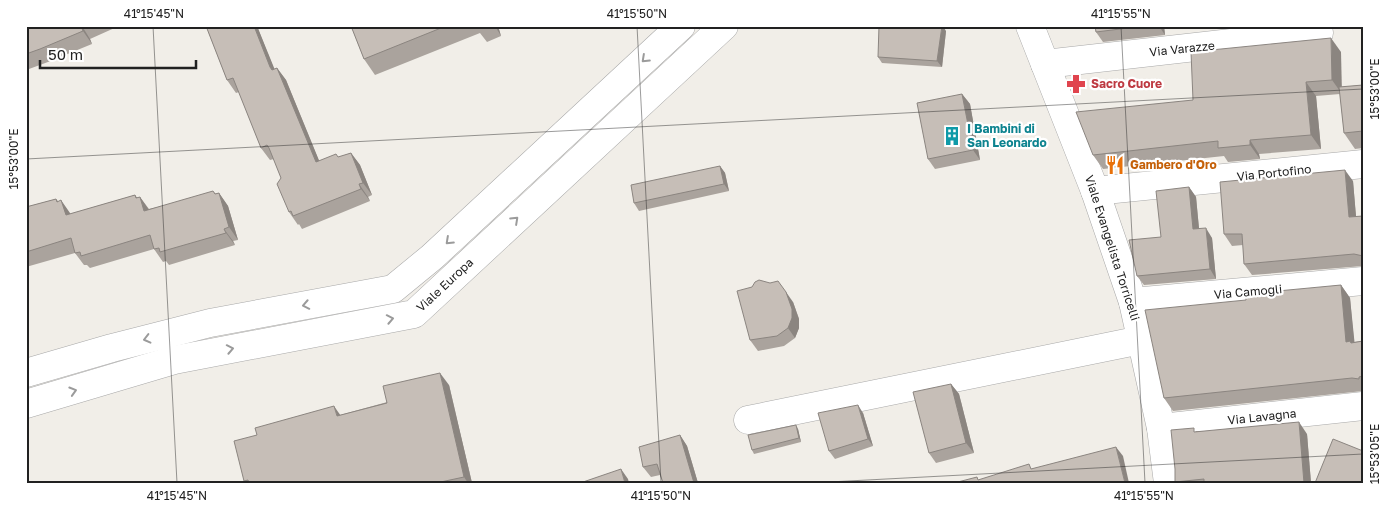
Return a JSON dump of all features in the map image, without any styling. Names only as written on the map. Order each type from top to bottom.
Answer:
[{"type":"street","points":[[26,373],[112,348],[210,323],[392,289],[432,257],[681,26]]},
{"type":"street","name":"Viale Europa","points":[[26,404],[174,360],[414,314],[724,26]]},
{"type":"street","name":"Viale Evangelista Torricelli","points":[[1024,26],[1038,46],[1095,191],[1133,302],[1160,428],[1168,483]]},
{"type":"street","name":"Via Varazze","points":[[1038,46],[1319,33]]},
{"type":"street","points":[[560,138],[580,160]]},
{"type":"street","name":"Via Portofino","points":[[1095,191],[1363,164]]},
{"type":"street","name":"Via Camogli","points":[[1133,302],[1363,281]]},
{"type":"street","points":[[748,420],[1141,340]]},
{"type":"street","name":"Via Lavagna","points":[[1160,428],[1363,406]]},
{"type":"building","points":[[26,26],[81,26],[83,31],[26,54]]},
{"type":"building","points":[[206,26],[254,26],[270,67],[272,70],[277,68],[316,162],[336,154],[338,157],[351,153],[363,183],[359,184],[361,189],[293,216],[291,211],[289,212],[277,184],[281,178],[269,148],[267,145],[261,148],[233,78],[227,80]]},
{"type":"building","points":[[351,26],[446,26],[364,59]]},
{"type":"building","points":[[879,26],[942,26],[937,61],[878,57]]},
{"type":"building","points":[[1095,26],[1144,26],[1096,32]]},
{"type":"building","points":[[1331,38],[1332,80],[1306,82],[1311,135],[1250,140],[1250,145],[1218,148],[1218,141],[1093,155],[1076,112],[1193,100],[1191,52]]},
{"type":"building","points":[[1363,85],[1363,131],[1344,133],[1339,87]]},
{"type":"building","name":"I Bambini di San Leonardo","points":[[962,94],[973,150],[928,159],[917,103]]},
{"type":"building","points":[[720,166],[724,184],[634,203],[631,185]]},
{"type":"building","points":[[1345,170],[1349,217],[1363,216],[1363,256],[1354,254],[1244,264],[1242,234],[1224,234],[1220,182]]},
{"type":"building","points":[[1189,187],[1193,229],[1206,228],[1210,269],[1137,276],[1129,240],[1161,237],[1156,191]]},
{"type":"building","points":[[213,191],[215,194],[219,193],[229,227],[224,229],[226,233],[160,252],[159,248],[154,249],[150,235],[81,256],[80,252],[75,253],[71,238],[26,252],[26,207],[56,199],[57,202],[61,200],[66,215],[135,195],[136,198],[140,197],[144,211]]},
{"type":"building","points":[[759,280],[770,283],[778,281],[786,292],[792,309],[792,318],[788,328],[777,336],[750,340],[737,291],[752,287]]},
{"type":"building","points":[[1341,285],[1346,342],[1363,341],[1363,376],[1359,377],[1359,379],[1352,378],[1164,398],[1145,310],[1246,300],[1246,294]]},
{"type":"building","points":[[440,373],[464,477],[436,483],[249,483],[248,480],[244,481],[234,441],[257,435],[255,428],[334,406],[337,416],[387,403],[383,386]]},
{"type":"building","points":[[951,384],[966,443],[929,453],[913,392]]},
{"type":"building","points":[[858,405],[868,439],[829,451],[818,413]]},
{"type":"building","points":[[1299,422],[1304,483],[1204,483],[1204,479],[1175,482],[1171,430],[1194,428],[1194,432]]},
{"type":"building","points":[[796,425],[799,438],[752,450],[748,435]]},
{"type":"building","points":[[680,435],[694,483],[663,483],[657,464],[643,467],[639,447]]},
{"type":"building","points":[[1333,439],[1363,451],[1363,483],[1315,483]]},
{"type":"building","points":[[1116,447],[1125,483],[954,483],[977,477],[978,480],[1029,464],[1031,469]]},
{"type":"building","points":[[621,469],[625,483],[583,483],[583,482]]},
{"type":"place","name":"Sacro Cuore","points":[[1076,84]]},
{"type":"place","name":"I Bambini di San Leonardo","points":[[952,136]]},
{"type":"place","name":"Gambero d'Oro","points":[[1115,165]]}]
